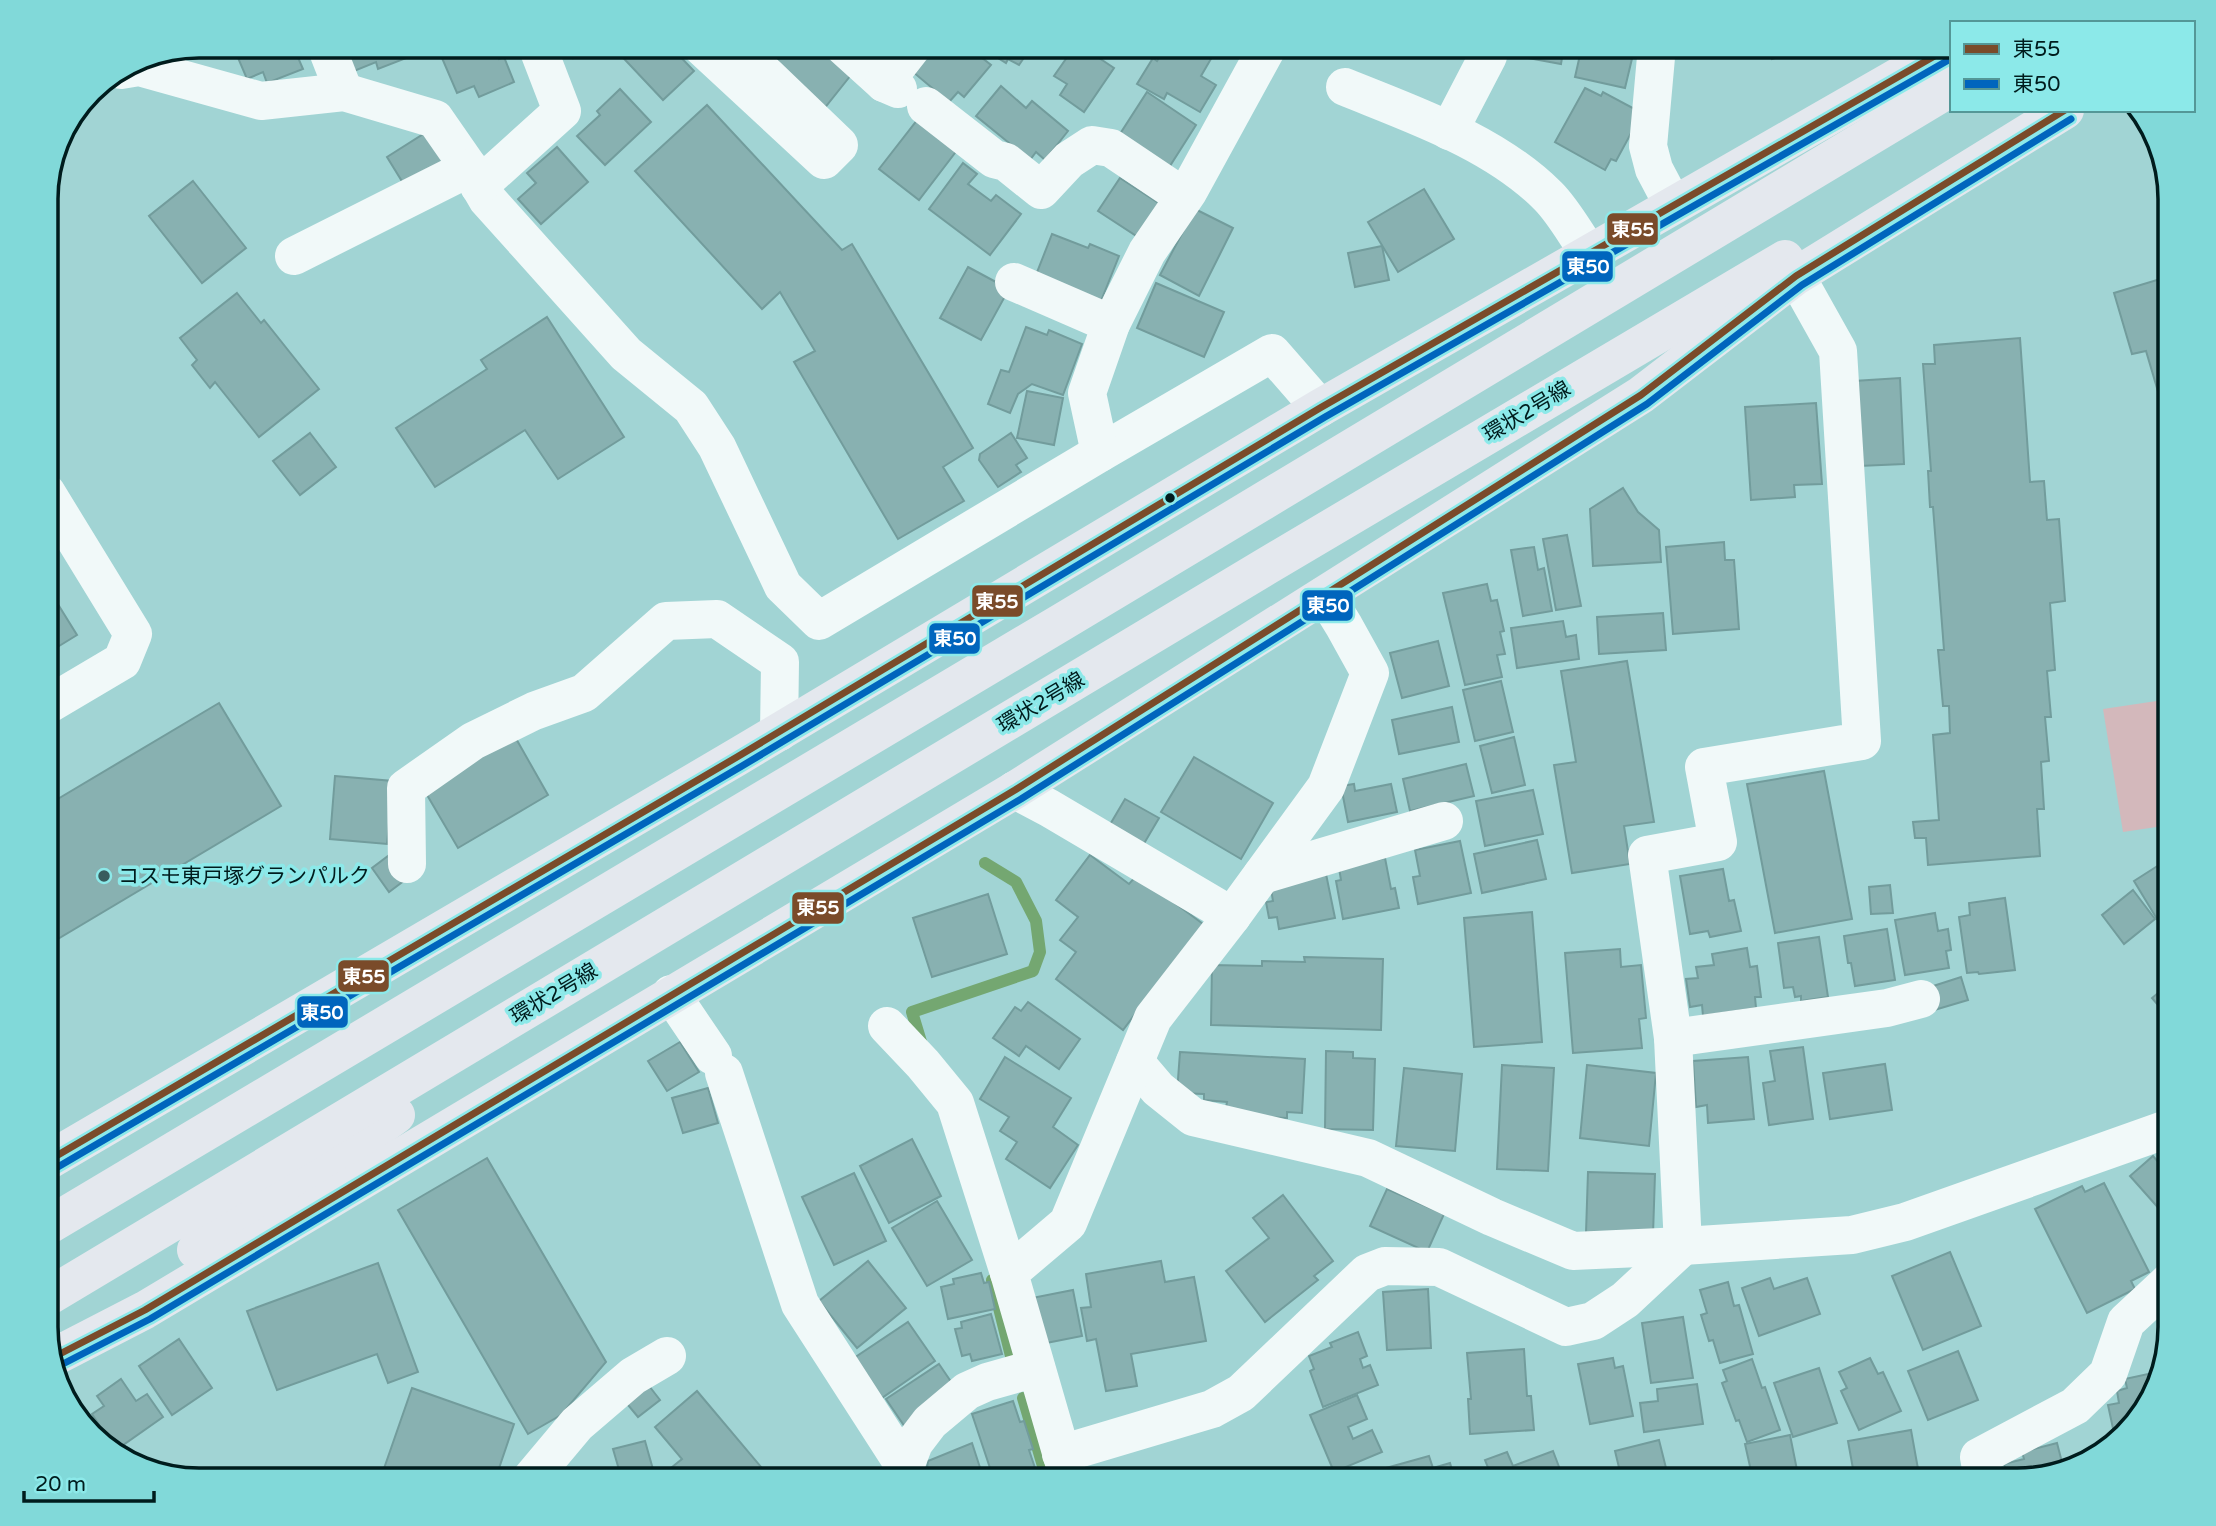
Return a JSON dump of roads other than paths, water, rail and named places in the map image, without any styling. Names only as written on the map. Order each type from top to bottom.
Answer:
[{"type":"main road","points":[[58,1155],[737,757],[1320,408],[1931,58]]},
{"type":"main road","points":[[58,1218],[1062,622],[1950,88]]},
{"type":"main road","name":"環状2号線","points":[[58,1291],[1265,567],[2034,112]]},
{"type":"main road","points":[[60,1354],[145,1310],[1015,790],[1641,395],[1796,276],[2062,112]]},
{"type":"main road","points":[[58,1217],[737,757]]},
{"type":"main road","points":[[59,1344],[340,1156],[619,955]]},
{"type":"street","points":[[331,58],[344,92]]},
{"type":"street","points":[[294,256],[474,177],[562,111],[542,58]]},
{"type":"street","points":[[714,58],[824,160],[839,145],[748,58]]},
{"type":"street","points":[[858,58],[994,159],[1006,162],[1041,190],[1069,160],[1092,145],[1111,148],[1184,197]]},
{"type":"street","points":[[903,93],[910,58]]},
{"type":"street","points":[[1449,131],[1487,58]]},
{"type":"street","points":[[1656,58],[1648,146],[1654,169],[1673,205]]},
{"type":"street","points":[[1100,453],[1087,393],[1111,324],[1147,252],[1184,197],[1267,59]]},
{"type":"street","points":[[143,69],[261,102],[344,92],[435,119],[488,199],[626,354],[691,407],[717,447],[782,586],[819,621],[1272,353],[1320,408]]},
{"type":"street","points":[[1345,87],[1449,131],[1511,166],[1549,197],[1589,253]]},
{"type":"street","points":[[887,1026],[955,1103],[1009,1273],[1065,1467],[1212,1409],[1241,1393],[1367,1273],[1385,1266],[1439,1267],[1566,1328],[1593,1321],[1625,1300],[1683,1246],[1674,1038],[1647,855],[1718,842],[1704,767],[1862,741],[1838,351],[1796,276]]},
{"type":"street","points":[[1014,282],[1111,324]]},
{"type":"street","points":[[58,512],[133,634],[122,662],[58,699]]},
{"type":"street","points":[[1009,1273],[1068,1223],[1153,1018],[1262,876],[1326,787],[1370,674],[1325,595]]},
{"type":"street","points":[[407,864],[406,788],[473,741],[534,711],[584,693],[666,621],[717,619],[780,662],[779,732]]},
{"type":"street","points":[[1015,790],[1232,916]]},
{"type":"street","points":[[1262,876],[1444,821]]},
{"type":"street","points":[[671,994],[719,1065],[800,1304],[899,1468]]},
{"type":"street","points":[[1674,1038],[1886,1008],[1921,999]]},
{"type":"street","points":[[1135,1062],[1158,1089],[1193,1117],[1368,1158],[1492,1217],[1573,1251],[1852,1235],[1905,1222],[2158,1133]]},
{"type":"street","points":[[1981,1468],[1979,1457],[2075,1406],[2108,1374],[2126,1322],[2158,1293]]},
{"type":"street","points":[[540,1468],[577,1424],[633,1377],[667,1356]]},
{"type":"street","points":[[905,1468],[914,1443],[930,1422],[967,1391],[987,1382],[1036,1368]]},
{"type":"waterway","points":[[922,1045],[912,1012],[1033,971],[1040,952],[1036,921],[1016,882],[985,863]]},
{"type":"waterway","points":[[992,1280],[1011,1356]]},
{"type":"waterway","points":[[1023,1398],[1043,1466]]},
{"type":"place","name":"コスモ東戸塚グランパルク","points":[[104,876]]}]
